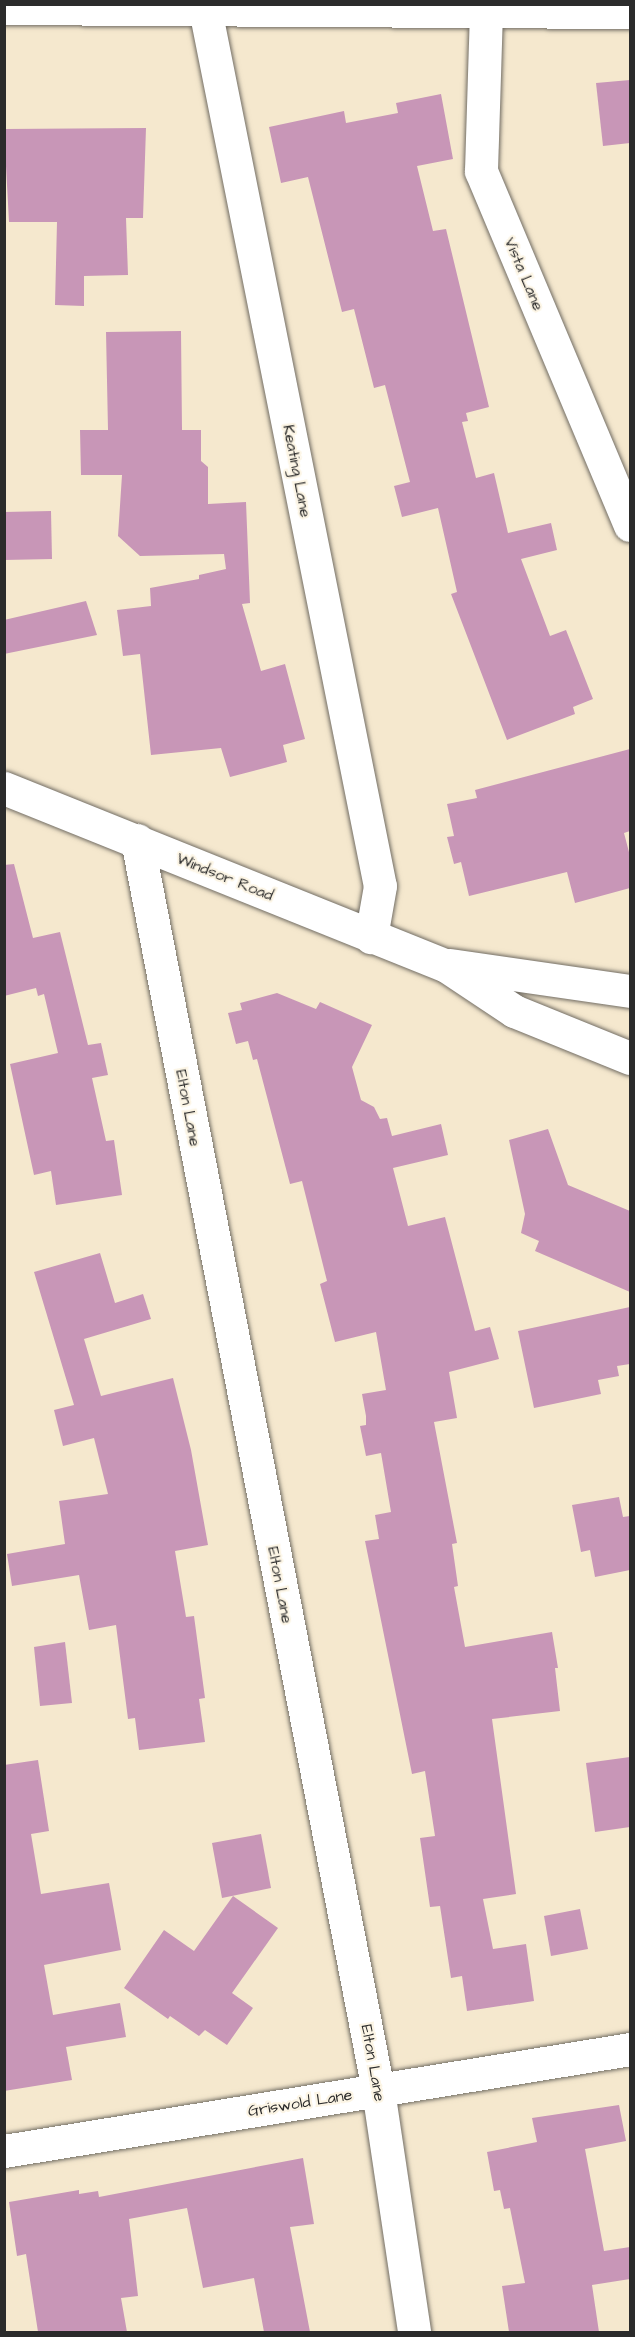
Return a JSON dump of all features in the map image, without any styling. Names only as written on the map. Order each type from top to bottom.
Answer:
[{"type":"street","points":[[4,8],[204,6],[630,12]]},
{"type":"street","name":"Keating Lane","points":[[204,6],[380,886],[370,937]]},
{"type":"street","name":"Vista Lane","points":[[486,11],[481,171],[630,525]]},
{"type":"street","name":"Windsor Road","points":[[4,788],[137,840],[370,937],[445,965],[630,991]]},
{"type":"street","name":"Elton Lane","points":[[137,840],[378,2090],[414,2332]]},
{"type":"street","name":"Windsor Road","points":[[445,965],[514,1011],[630,1058]]},
{"type":"street","name":"Griswold Lane","points":[[4,2151],[630,2049]]},
{"type":"building","points":[[630,80],[630,143],[603,146],[596,83]]},
{"type":"building","points":[[441,94],[453,159],[417,166],[433,231],[446,229],[489,407],[466,413],[468,421],[462,422],[476,478],[494,473],[508,533],[551,523],[557,550],[521,559],[550,636],[566,630],[593,699],[573,707],[575,714],[507,740],[451,594],[457,592],[438,508],[402,517],[394,486],[410,482],[385,385],[374,388],[354,309],[342,312],[308,177],[281,183],[269,127],[344,111],[346,123],[398,113],[396,103]]},
{"type":"building","points":[[146,128],[143,218],[126,218],[128,275],[84,276],[84,306],[55,305],[57,222],[9,222],[4,129]]},
{"type":"building","points":[[181,331],[182,430],[201,430],[201,461],[208,467],[208,504],[246,502],[250,603],[242,604],[261,671],[285,664],[305,739],[283,745],[287,762],[230,777],[221,748],[151,755],[140,654],[123,656],[117,610],[151,606],[150,588],[199,579],[199,575],[226,569],[224,554],[140,556],[118,536],[122,475],[81,475],[80,430],[108,430],[106,332]]},
{"type":"building","points":[[51,511],[52,559],[4,560],[4,512]]},
{"type":"building","points":[[86,601],[97,635],[4,654],[4,620]]},
{"type":"building","points":[[630,749],[630,831],[624,833],[630,856],[630,888],[575,903],[567,872],[469,896],[461,862],[454,864],[447,837],[454,836],[447,804],[477,798],[475,790]]},
{"type":"building","points":[[14,864],[33,938],[60,932],[88,1045],[101,1043],[108,1075],[92,1078],[106,1141],[114,1140],[122,1195],[56,1205],[51,1171],[34,1175],[10,1064],[58,1053],[44,994],[38,996],[36,988],[4,996],[4,865]]},
{"type":"building","points":[[277,993],[316,1009],[320,1002],[372,1025],[352,1067],[361,1100],[374,1107],[380,1119],[387,1118],[392,1136],[441,1124],[448,1155],[393,1168],[408,1226],[445,1217],[475,1331],[490,1327],[499,1359],[449,1372],[457,1418],[434,1422],[457,1543],[452,1544],[458,1586],[454,1587],[465,1647],[552,1632],[558,1668],[555,1668],[560,1711],[492,1719],[516,1894],[483,1899],[493,1949],[526,1944],[534,2001],[467,2011],[462,1976],[451,1978],[440,1906],[430,1907],[420,1838],[435,1836],[425,1771],[412,1774],[365,1541],[379,1539],[375,1515],[391,1512],[381,1453],[366,1456],[360,1426],[366,1425],[362,1394],[386,1390],[376,1332],[335,1342],[320,1284],[327,1281],[302,1181],[290,1184],[257,1059],[253,1060],[248,1041],[236,1044],[228,1013],[242,1010],[240,1003]]},
{"type":"building","points":[[548,1129],[568,1185],[630,1211],[630,1292],[535,1251],[539,1241],[521,1233],[525,1214],[509,1140]]},
{"type":"building","points":[[100,1253],[115,1303],[143,1294],[151,1319],[84,1339],[101,1396],[173,1378],[191,1450],[208,1545],[175,1551],[186,1617],[194,1616],[205,1698],[199,1699],[205,1742],[139,1750],[135,1718],[128,1719],[116,1625],[89,1630],[79,1575],[12,1586],[7,1554],[65,1544],[59,1501],[108,1494],[94,1438],[63,1446],[54,1410],[74,1405],[34,1272]]},
{"type":"building","points":[[630,1307],[630,1364],[617,1366],[619,1376],[598,1380],[601,1394],[534,1408],[518,1331]]},
{"type":"building","points":[[619,1497],[623,1517],[630,1516],[630,1570],[595,1577],[590,1550],[581,1552],[572,1505]]},
{"type":"building","points":[[65,1642],[72,1703],[40,1706],[34,1647]]},
{"type":"building","points":[[630,1757],[630,1827],[595,1832],[586,1763]]},
{"type":"building","points":[[38,1760],[49,1831],[31,1834],[41,1894],[109,1883],[121,1950],[44,1965],[53,2015],[120,2003],[126,2037],[66,2047],[72,2080],[4,2091],[4,1765]]},
{"type":"building","points":[[261,1834],[271,1888],[222,1898],[212,1843]]},
{"type":"building","points":[[233,1896],[278,1928],[232,1993],[253,2008],[227,2045],[205,2030],[199,2036],[170,2016],[168,2019],[124,1988],[164,1930],[194,1951]]},
{"type":"building","points":[[580,1909],[588,1949],[551,1956],[544,1916]]},
{"type":"building","points":[[619,2105],[626,2141],[585,2149],[604,2251],[630,2247],[630,2279],[592,2285],[599,2332],[509,2332],[502,2286],[525,2283],[510,2208],[504,2209],[500,2190],[494,2191],[487,2152],[537,2142],[532,2118]]},
{"type":"building","points":[[303,2158],[314,2224],[290,2227],[310,2332],[264,2332],[254,2278],[203,2288],[187,2208],[129,2219],[138,2296],[121,2298],[127,2332],[38,2332],[26,2254],[17,2256],[9,2202],[79,2190],[79,2194],[98,2191],[99,2197]]}]
